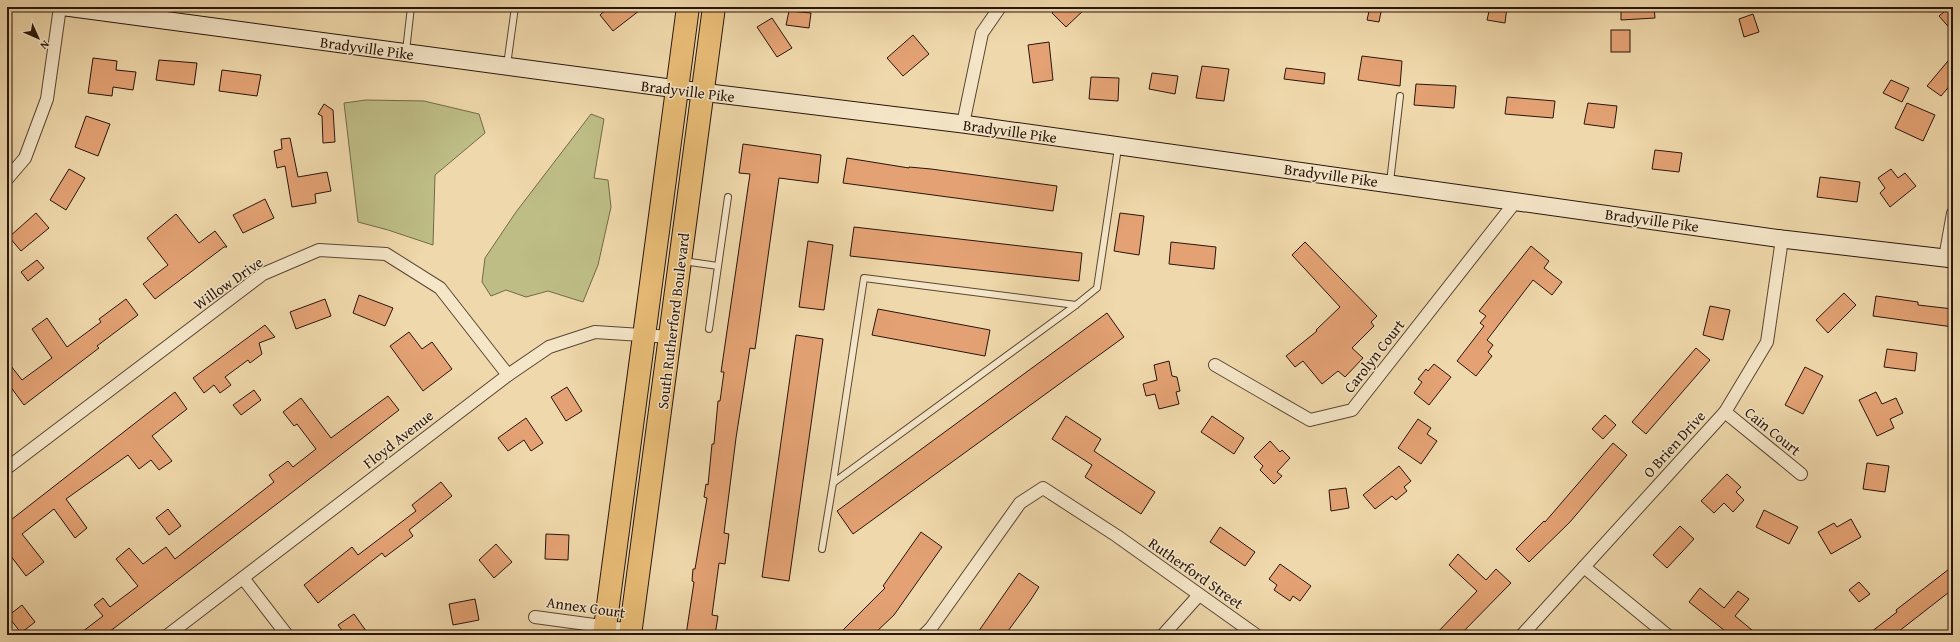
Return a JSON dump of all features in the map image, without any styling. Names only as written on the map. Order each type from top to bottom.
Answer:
[{"type":"highway","name":"South Rutherford Boulevard","points":[[604,631],[688,7]]},
{"type":"highway","name":"South Rutherford Boulevard","points":[[631,632],[672,337],[714,7]]},
{"type":"main road","name":"Bradyville Pike","points":[[66,7],[703,93],[963,124],[1782,239],[1949,259]]},
{"type":"street","points":[[7,178],[25,158],[47,99],[60,7]]},
{"type":"street","points":[[963,124],[982,33],[1000,7]]},
{"type":"street","name":"Carolyn Court","points":[[1215,365],[1310,420],[1352,410],[1516,201]]},
{"type":"street","points":[[1949,259],[1953,213]]},
{"type":"street","name":"O Brien Drive","points":[[1522,635],[1725,412],[1766,342],[1782,239]]},
{"type":"street","name":"Willow Drive","points":[[7,468],[264,274],[319,250],[386,254],[440,288],[508,375]]},
{"type":"street","name":"Floyd Avenue","points":[[168,635],[508,375],[549,347],[595,332],[672,337]]},
{"type":"street","name":"Cain Court","points":[[1725,412],[1801,474]]},
{"type":"street","name":"Rutherford Street","points":[[924,635],[931,628],[1020,503],[1043,488],[1117,536],[1256,635]]},
{"type":"street","points":[[1584,568],[1667,635]]},
{"type":"street","points":[[243,578],[287,635]]},
{"type":"street","points":[[1163,635],[1199,595]]},
{"type":"street","name":"Annex Court","points":[[535,617],[604,631],[631,632]]},
{"type":"lane","points":[[406,53],[411,7]]},
{"type":"lane","points":[[506,66],[515,7]]},
{"type":"lane","points":[[1390,184],[1400,96]]},
{"type":"lane","points":[[833,483],[1097,288],[1118,146]]},
{"type":"lane","points":[[709,329],[728,197]]},
{"type":"lane","points":[[681,261],[718,266]]},
{"type":"lane","points":[[822,549],[864,278],[1076,305]]},
{"type":"shaded area","points":[[366,100],[424,101],[479,114],[485,133],[435,175],[433,245],[358,222],[344,103]]},
{"type":"shaded area","points":[[591,114],[604,119],[594,178],[608,180],[611,207],[598,265],[583,302],[548,291],[526,297],[506,290],[491,296],[482,282],[485,258],[516,212]]},
{"type":"building","points":[[609,7],[644,7],[613,31],[600,15]]},
{"type":"building","points":[[1058,7],[1087,7],[1066,27],[1052,13]]},
{"type":"building","points":[[1370,7],[1382,7],[1379,22],[1367,20]]},
{"type":"building","points":[[1490,7],[1507,7],[1505,23],[1487,20]]},
{"type":"building","points":[[1621,7],[1654,7],[1655,18],[1621,20]]},
{"type":"building","points":[[1950,7],[1953,7],[1953,32],[1939,16]]},
{"type":"building","points":[[789,11],[811,13],[809,28],[786,25]]},
{"type":"building","points":[[1753,14],[1759,32],[1744,37],[1739,19]]},
{"type":"building","points":[[772,18],[792,48],[777,57],[757,27]]},
{"type":"building","points":[[1611,30],[1630,30],[1630,52],[1611,52]]},
{"type":"building","points":[[913,35],[929,54],[903,76],[887,58]]},
{"type":"building","points":[[1049,42],[1053,80],[1033,83],[1028,45]]},
{"type":"building","points":[[1953,55],[1953,82],[1941,96],[1927,86]]},
{"type":"building","points":[[1362,56],[1402,61],[1400,86],[1358,80]]},
{"type":"building","points":[[93,58],[117,61],[116,70],[136,72],[133,90],[113,87],[112,96],[88,93]]},
{"type":"building","points":[[159,60],[197,63],[194,85],[156,80]]},
{"type":"building","points":[[1202,66],[1229,69],[1224,101],[1196,98]]},
{"type":"building","points":[[1286,68],[1325,73],[1324,84],[1284,79]]},
{"type":"building","points":[[222,70],[261,75],[257,96],[219,91]]},
{"type":"building","points":[[1152,73],[1178,76],[1175,94],[1149,89]]},
{"type":"building","points":[[1091,77],[1119,78],[1118,101],[1089,99]]},
{"type":"building","points":[[1891,80],[1909,88],[1902,102],[1883,93]]},
{"type":"building","points":[[1416,84],[1456,86],[1454,108],[1414,105]]},
{"type":"building","points":[[1507,97],[1555,101],[1553,118],[1505,114]]},
{"type":"building","points":[[1588,103],[1617,106],[1614,128],[1584,124]]},
{"type":"building","points":[[1907,103],[1935,115],[1923,141],[1895,128]]},
{"type":"building","points":[[324,104],[333,110],[335,142],[323,143],[322,116],[318,114]]},
{"type":"building","points":[[86,116],[110,124],[98,156],[75,147]]},
{"type":"building","points":[[290,138],[298,177],[327,172],[331,191],[315,194],[316,203],[292,207],[285,166],[277,168],[274,151],[282,149],[281,139]]},
{"type":"building","points":[[743,144],[821,155],[818,183],[779,178],[755,349],[750,348],[736,438],[724,533],[729,534],[725,564],[719,563],[712,615],[718,616],[715,635],[686,635],[694,582],[692,581],[693,569],[695,569],[707,498],[704,497],[706,484],[708,485],[712,444],[714,444],[718,401],[720,401],[724,372],[721,372],[750,174],[739,173]]},
{"type":"building","points":[[1655,150],[1682,153],[1679,172],[1652,169]]},
{"type":"building","points":[[847,158],[909,168],[931,169],[1057,186],[1053,211],[843,183]]},
{"type":"building","points":[[69,169],[85,178],[66,210],[50,200]]},
{"type":"building","points":[[1891,169],[1898,178],[1905,173],[1916,186],[1890,207],[1880,193],[1885,188],[1878,178]]},
{"type":"building","points":[[1820,177],[1860,182],[1857,202],[1817,197]]},
{"type":"building","points":[[265,199],[274,218],[243,233],[233,215]]},
{"type":"building","points":[[36,213],[49,228],[21,251],[9,237]]},
{"type":"building","points":[[1120,213],[1144,216],[1139,255],[1114,251]]},
{"type":"building","points":[[176,214],[199,243],[215,231],[227,247],[224,247],[155,299],[143,284],[168,265],[147,238]]},
{"type":"building","points":[[854,227],[1082,253],[1079,281],[850,256]]},
{"type":"building","points":[[808,241],[833,245],[824,310],[799,307]]},
{"type":"building","points":[[1171,242],[1216,247],[1214,269],[1169,264]]},
{"type":"building","points":[[1305,242],[1377,316],[1371,322],[1374,326],[1352,348],[1363,358],[1345,377],[1338,371],[1322,384],[1303,361],[1295,367],[1286,356],[1317,331],[1316,330],[1340,307],[1292,255]]},
{"type":"building","points":[[1531,246],[1549,261],[1544,268],[1562,282],[1552,295],[1533,280],[1487,340],[1493,345],[1488,352],[1492,356],[1476,376],[1457,361],[1484,326],[1480,323],[1486,316],[1479,311]]},
{"type":"building","points":[[37,260],[44,268],[28,281],[21,272]]},
{"type":"building","points":[[1844,293],[1856,305],[1828,333],[1816,320]]},
{"type":"building","points":[[359,295],[393,308],[385,326],[353,313]]},
{"type":"building","points":[[1876,296],[1918,302],[1918,305],[1953,309],[1953,327],[1873,316]]},
{"type":"building","points":[[126,299],[138,315],[97,346],[99,348],[24,405],[7,382],[7,361],[22,380],[52,358],[32,329],[47,318],[67,347],[101,322],[99,319]]},
{"type":"building","points":[[325,299],[331,316],[296,329],[290,312]]},
{"type":"building","points":[[1710,306],[1730,310],[1723,340],[1703,335]]},
{"type":"building","points":[[878,309],[990,330],[985,356],[872,335]]},
{"type":"building","points":[[1107,313],[1124,337],[853,534],[837,511]]},
{"type":"building","points":[[265,325],[275,337],[259,343],[262,354],[250,363],[248,360],[225,377],[231,385],[220,393],[214,385],[204,393],[193,378]]},
{"type":"building","points":[[409,332],[422,349],[432,342],[452,369],[423,391],[390,346]]},
{"type":"building","points":[[796,335],[823,339],[789,581],[762,577]]},
{"type":"building","points":[[1696,348],[1710,360],[1646,434],[1632,422]]},
{"type":"building","points":[[1887,349],[1917,353],[1915,371],[1884,367]]},
{"type":"building","points":[[1169,361],[1172,376],[1177,377],[1180,391],[1176,392],[1179,404],[1159,409],[1155,394],[1146,396],[1143,384],[1157,380],[1154,365]]},
{"type":"building","points":[[1434,364],[1451,377],[1429,405],[1414,393],[1422,382],[1418,379],[1426,369],[1428,371]]},
{"type":"building","points":[[1805,367],[1823,376],[1803,414],[1785,405]]},
{"type":"building","points":[[567,387],[582,411],[566,421],[551,397]]},
{"type":"building","points":[[254,390],[261,400],[241,415],[233,405]]},
{"type":"building","points":[[175,392],[187,409],[152,436],[172,461],[159,470],[151,460],[139,469],[128,455],[66,499],[87,528],[75,538],[54,509],[22,534],[44,562],[26,576],[7,551],[7,523]]},
{"type":"building","points":[[1876,392],[1882,404],[1896,398],[1903,413],[1890,419],[1894,428],[1877,436],[1859,400]]},
{"type":"building","points":[[388,396],[399,410],[105,635],[78,635],[103,616],[94,605],[103,598],[110,607],[138,586],[116,559],[129,548],[143,564],[166,547],[175,559],[274,482],[269,475],[288,461],[293,467],[316,449],[297,424],[294,426],[283,412],[301,398],[331,438]]},
{"type":"building","points":[[1605,415],[1616,425],[1603,439],[1592,429]]},
{"type":"building","points":[[1066,416],[1101,439],[1094,451],[1155,492],[1141,514],[1085,477],[1092,465],[1052,439]]},
{"type":"building","points":[[1212,416],[1244,438],[1234,454],[1201,432]]},
{"type":"building","points":[[526,418],[543,443],[531,451],[524,440],[508,451],[498,438]]},
{"type":"building","points":[[1418,419],[1431,428],[1427,434],[1437,441],[1421,464],[1398,448]]},
{"type":"building","points":[[1270,441],[1280,452],[1282,450],[1290,458],[1277,472],[1282,476],[1274,484],[1260,470],[1263,466],[1254,457]]},
{"type":"building","points":[[1613,443],[1627,455],[1570,522],[1529,562],[1516,549],[1544,521],[1545,522]]},
{"type":"building","points":[[1867,463],[1889,466],[1885,492],[1863,489]]},
{"type":"building","points":[[1399,466],[1411,481],[1404,487],[1407,491],[1396,500],[1392,496],[1375,509],[1363,495]]},
{"type":"building","points":[[1727,474],[1741,487],[1736,492],[1744,500],[1733,512],[1724,503],[1714,513],[1701,501]]},
{"type":"building","points":[[441,482],[452,496],[409,530],[413,536],[385,557],[382,553],[318,603],[304,585],[352,547],[358,555],[416,511],[412,505]]},
{"type":"building","points":[[1346,488],[1349,508],[1331,511],[1329,490]]},
{"type":"building","points":[[168,509],[181,526],[169,535],[156,518]]},
{"type":"building","points":[[1764,510],[1798,527],[1789,544],[1756,527]]},
{"type":"building","points":[[1851,519],[1861,537],[1831,554],[1818,532],[1834,523],[1837,527]]},
{"type":"building","points":[[1680,526],[1694,539],[1667,568],[1653,555]]},
{"type":"building","points":[[1220,527],[1255,552],[1245,566],[1210,542]]},
{"type":"building","points":[[921,532],[942,547],[894,615],[873,635],[838,635],[885,588],[883,586]]},
{"type":"building","points":[[546,534],[569,535],[568,560],[545,559]]},
{"type":"building","points":[[496,544],[512,562],[494,578],[479,560]]},
{"type":"building","points":[[1458,554],[1486,580],[1496,569],[1511,583],[1460,635],[1435,635],[1477,591],[1449,565]]},
{"type":"building","points":[[1280,564],[1311,586],[1300,601],[1293,596],[1290,601],[1274,590],[1277,585],[1269,579]]},
{"type":"building","points":[[1953,566],[1953,589],[1894,635],[1867,635],[1897,612],[1896,610]]},
{"type":"building","points":[[1019,573],[1039,587],[1030,601],[1005,635],[976,635]]},
{"type":"building","points":[[1859,582],[1870,594],[1859,602],[1849,590]]},
{"type":"building","points":[[1700,588],[1724,608],[1738,591],[1749,599],[1735,616],[1758,635],[1730,635],[1689,602]]},
{"type":"building","points":[[475,599],[479,620],[453,625],[449,604]]},
{"type":"building","points":[[22,605],[35,622],[21,633],[8,616]]},
{"type":"building","points":[[354,614],[369,635],[345,635],[338,625]]}]
